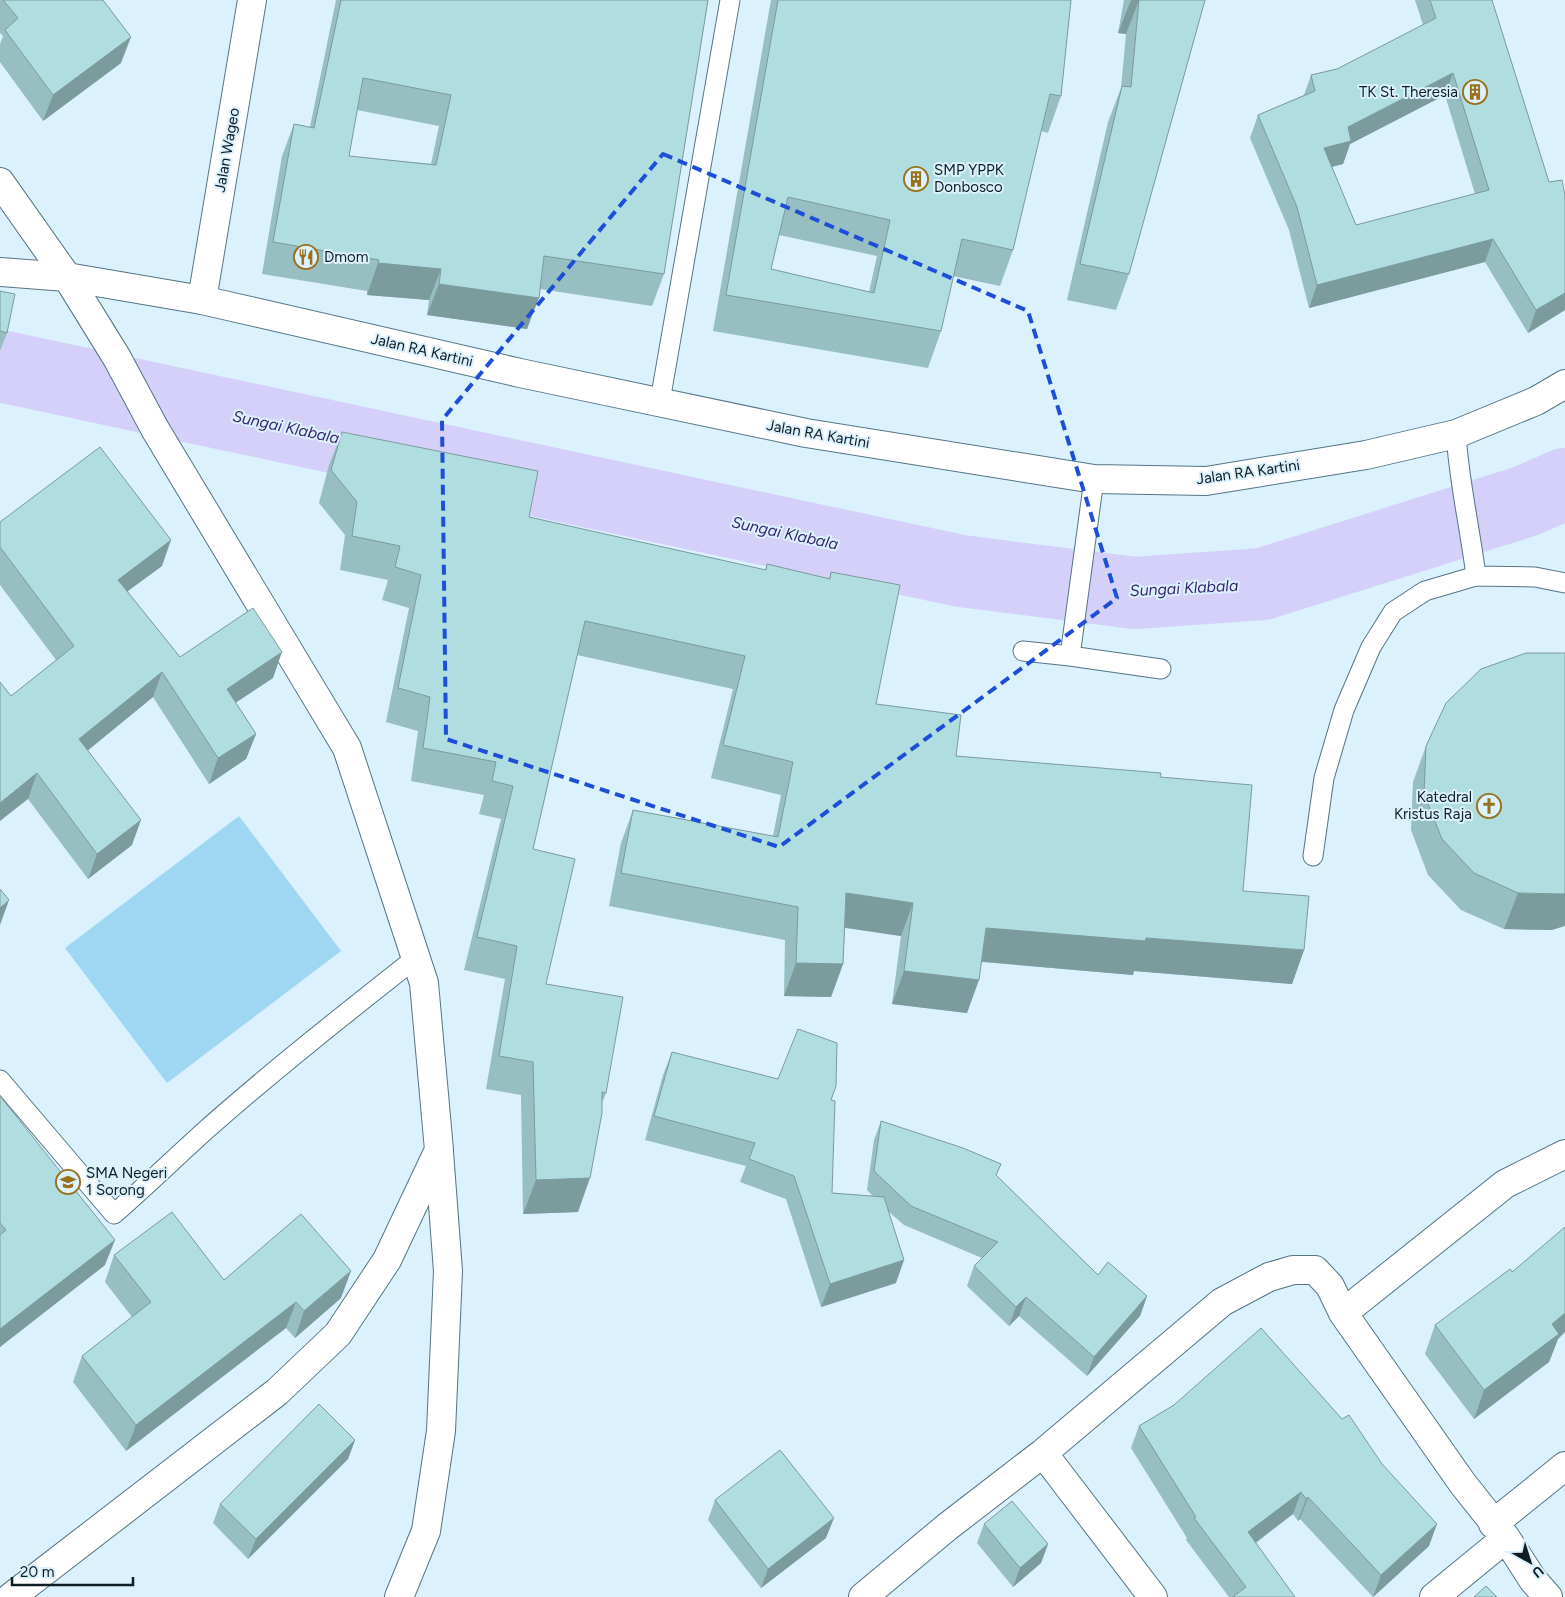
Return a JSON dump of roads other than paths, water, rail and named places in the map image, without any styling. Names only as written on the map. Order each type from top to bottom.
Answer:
[{"type":"street","name":"Jalan Wageo","points":[[202,300],[252,0]]},
{"type":"street","points":[[0,182],[67,277],[117,358],[155,429],[347,748],[417,957],[424,982],[448,1271],[441,1431],[426,1531],[399,1597]]},
{"type":"street","name":"Jalan RA Kartini","points":[[0,272],[67,277],[202,300],[520,373],[806,433],[1094,479],[1206,480],[1366,455],[1456,434],[1536,401],[1565,384]]},
{"type":"street","points":[[11,1597],[276,1392],[338,1334],[387,1260],[439,1150]]},
{"type":"street","points":[[1343,1313],[1506,1184],[1565,1154]]},
{"type":"street","points":[[863,1597],[947,1527],[1043,1453],[1222,1302],[1269,1277],[1293,1270],[1315,1270],[1330,1286],[1343,1313],[1463,1484],[1533,1580],[1548,1597]]},
{"type":"street","points":[[1043,1453],[1153,1597]]},
{"type":"street","points":[[1434,1597],[1565,1466]]},
{"type":"lane","points":[[660,401],[730,0]]},
{"type":"lane","points":[[1456,434],[1458,468],[1476,576]]},
{"type":"lane","points":[[1070,656],[1094,479]]},
{"type":"lane","points":[[1312,856],[1324,778],[1344,710],[1372,647],[1393,612],[1425,592],[1476,576],[1536,578],[1565,583]]},
{"type":"lane","points":[[1023,651],[1161,670]]},
{"type":"lane","points":[[0,1080],[114,1214],[293,1055],[417,957]]},
{"type":"waterway","name":"Sungai Klabala","points":[[0,366],[961,571],[1135,593],[1263,584],[1526,501],[1565,484]]},
{"type":"place","name":"TK St. Theresia","points":[[1475,92]]},
{"type":"place","name":"SMP YPPK Donbosco","points":[[916,179]]},
{"type":"place","name":"Dmom","points":[[306,257]]},
{"type":"place","name":"Katedral Kristus Raja","points":[[1489,806]]},
{"type":"place","name":"SMA Negeri 1 Sorong","points":[[68,1182]]}]
